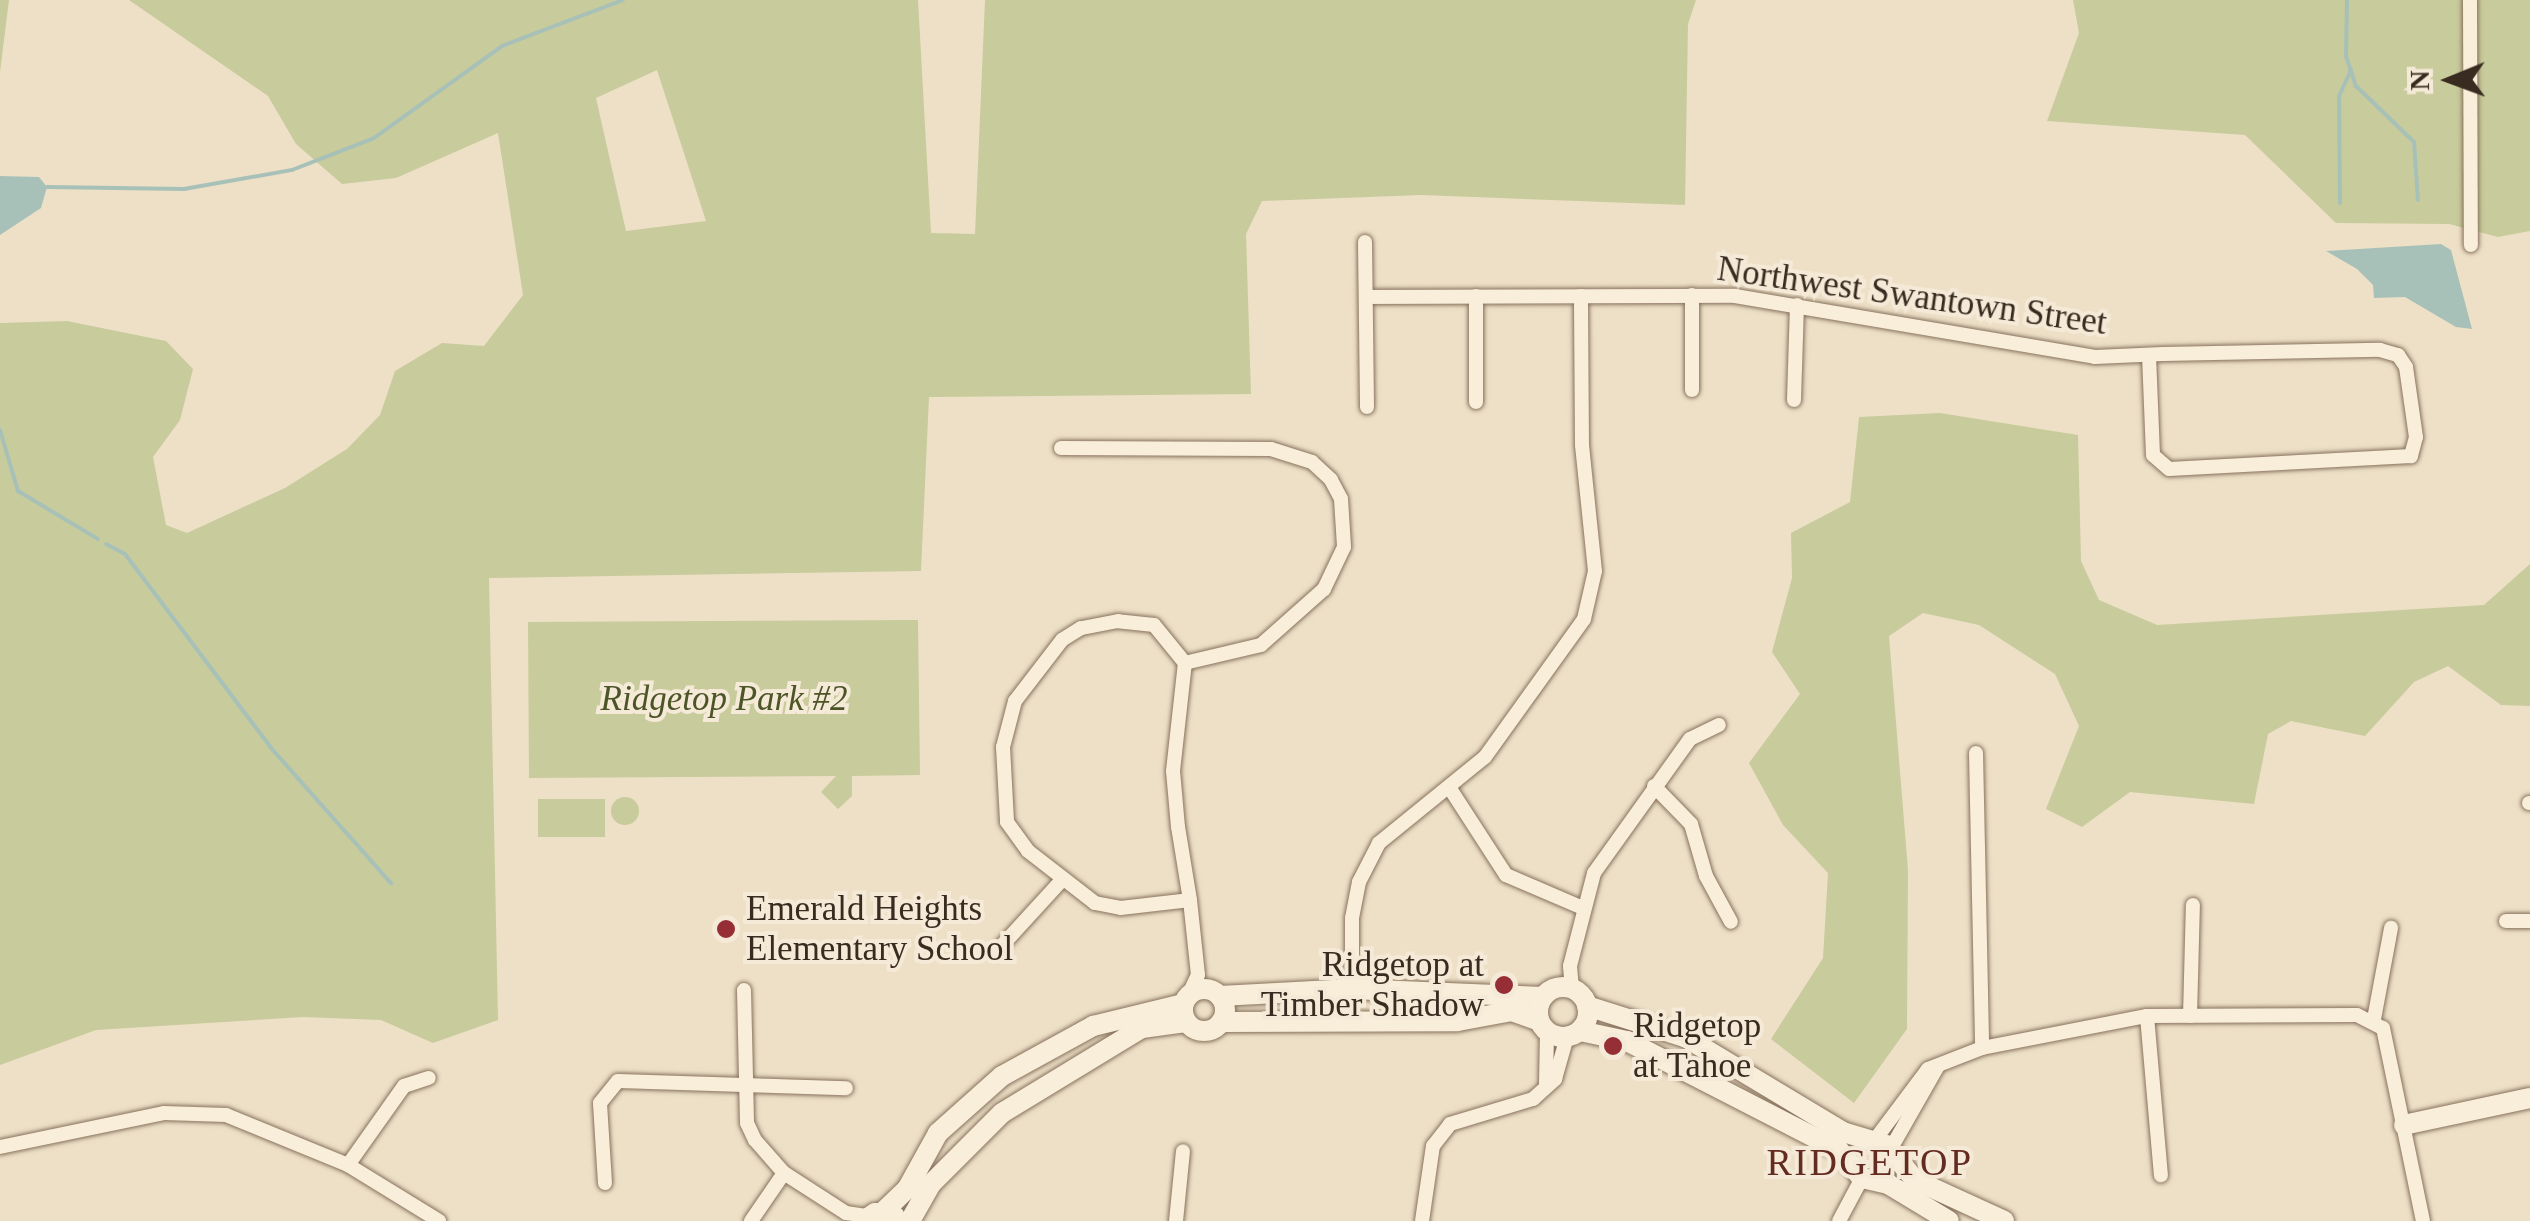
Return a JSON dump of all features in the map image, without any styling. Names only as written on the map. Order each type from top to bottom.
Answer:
[{"type":"main road","points":[[1558,1030],[1560,987]]},
{"type":"main road","points":[[869,1217],[907,1188],[938,1134],[1002,1076],[1093,1026],[1197,997],[1352,989],[1560,987],[1587,1006],[1685,1038],[1881,1148],[1914,1180],[2004,1221]]},
{"type":"main road","points":[[1197,997],[1221,1022]]},
{"type":"main road","points":[[1197,997],[1202,1031],[1221,1022],[1458,1021],[1512,1011],[1558,1030],[1627,1041],[1948,1221]]},
{"type":"main road","points":[[910,1221],[931,1184],[1002,1113],[1197,997]]},
{"type":"main road","points":[[1558,1030],[1587,1006]]},
{"type":"main road","points":[[2404,1125],[2530,1098]]},
{"type":"main road","points":[[1865,1174],[1881,1148]]},
{"type":"main road","points":[[1865,1174],[1881,1148]]},
{"type":"street","points":[[2470,0],[2471,245]]},
{"type":"street","points":[[1366,242],[1367,408]]},
{"type":"street","points":[[1692,295],[1692,390]]},
{"type":"street","name":"Northwest Swantown Street","points":[[1366,297],[1692,295],[1797,306],[2095,357],[2149,355],[2398,354],[2416,438],[2410,456],[2169,469],[2153,455],[2149,355]]},
{"type":"street","points":[[1476,296],[1476,402]]},
{"type":"street","points":[[1352,989],[1352,918],[1366,864],[1396,822],[1485,757],[1578,633],[1591,597],[1582,296]]},
{"type":"street","points":[[1794,400],[1797,306]]},
{"type":"street","points":[[1061,448],[1271,449],[1312,462],[1331,480],[1343,510],[1344,547],[1324,589],[1261,646],[1185,662]]},
{"type":"street","points":[[1190,900],[1107,907],[1062,881],[1013,834],[1004,808],[1003,748],[1024,686],[1062,640],[1082,628],[1118,621],[1164,632],[1185,662],[1173,770],[1190,900],[1197,997]]},
{"type":"street","points":[[1560,987],[1594,873],[1690,739],[1720,725]]},
{"type":"street","points":[[1976,753],[1982,1048]]},
{"type":"street","points":[[1654,786],[1692,824],[1706,876],[1731,922]]},
{"type":"street","points":[[1449,787],[1506,875],[1583,908]]},
{"type":"street","points":[[996,952],[1062,881]]},
{"type":"street","points":[[2190,1016],[2193,905]]},
{"type":"street","points":[[2506,921],[2530,921]]},
{"type":"street","points":[[2374,1019],[2391,928]]},
{"type":"street","points":[[744,990],[747,1123],[784,1173],[869,1217]]},
{"type":"street","points":[[2148,1016],[2162,1175]]},
{"type":"street","points":[[1881,1148],[1937,1078],[1938,1066],[1982,1048],[2148,1016],[2374,1019],[2383,1028],[2423,1221]]},
{"type":"street","points":[[1422,1221],[1432,1146],[1450,1124],[1533,1098],[1556,1079],[1558,1030]]},
{"type":"street","points":[[348,1165],[404,1086],[429,1078]]},
{"type":"street","points":[[605,1183],[600,1104],[618,1081],[846,1088]]},
{"type":"street","points":[[0,1147],[164,1114],[226,1115],[348,1165],[440,1221]]},
{"type":"street","points":[[1176,1221],[1183,1151]]},
{"type":"street","points":[[751,1221],[784,1173]]},
{"type":"street","points":[[1839,1221],[1865,1174]]},
{"type":"green space","points":[[0,0],[9,0],[0,72]]},
{"type":"green space","points":[[129,0],[918,0],[931,233],[975,234],[985,0],[1696,0],[1688,24],[1685,205],[1421,195],[1262,201],[1246,234],[1251,394],[929,397],[921,571],[489,578],[498,1020],[433,1043],[381,1020],[303,1017],[96,1030],[0,1065],[0,323],[67,321],[166,341],[193,369],[180,420],[153,457],[166,525],[187,533],[285,488],[347,449],[380,415],[395,371],[442,343],[484,346],[523,295],[498,133],[396,178],[342,184],[296,144],[268,96]],"holes":[[[657,70],[706,221],[626,231],[596,98]]]},
{"type":"green space","points":[[2073,0],[2530,0],[2530,231],[2498,237],[2449,224],[2336,223],[2245,135],[2047,121],[2079,33]]},
{"type":"green space","points":[[1940,413],[2078,435],[2081,561],[2099,600],[2157,625],[2484,605],[2530,564],[2530,706],[2501,705],[2448,666],[2414,682],[2365,736],[2291,721],[2268,734],[2254,804],[2130,792],[2082,827],[2046,809],[2079,726],[2055,674],[1979,625],[1923,613],[1889,636],[1908,870],[1907,1029],[1854,1103],[1771,1039],[1823,958],[1828,873],[1783,825],[1749,763],[1800,694],[1772,652],[1792,578],[1791,533],[1850,502],[1859,417]]},
{"type":"green space","name":"Ridgetop Park #2","points":[[918,620],[920,775],[852,776],[852,796],[838,809],[821,792],[836,776],[529,778],[528,622]]},
{"type":"green space","points":[[625,797],[635,801],[639,811],[635,821],[625,825],[615,821],[611,811],[615,801]]},
{"type":"green space","points":[[538,799],[605,799],[605,837],[538,837]]},
{"type":"water","points":[[0,176],[39,177],[47,187],[41,208],[0,235]]},
{"type":"water","points":[[2441,244],[2451,250],[2472,329],[2456,327],[2405,297],[2374,298],[2373,285],[2357,269],[2326,251]]},
{"type":"waterway","points":[[47,187],[184,189],[292,170],[374,138],[502,46],[623,0]]},
{"type":"waterway","points":[[2347,0],[2346,56],[2356,86],[2414,142],[2418,200]]},
{"type":"waterway","points":[[2340,203],[2339,96],[2351,70]]},
{"type":"waterway","points":[[0,430],[18,491],[98,539]]},
{"type":"waterway","points":[[106,544],[125,554],[271,748],[391,883]]},
{"type":"place","name":"Emerald Heights Elementary School","points":[[726,929]]},
{"type":"place","name":"Ridgetop at Timber Shadow","points":[[1504,985]]},
{"type":"place","name":"Ridgetop at Tahoe","points":[[1613,1046]]},
{"type":"district","name":"RIDGETOP","points":[[1870,1163]]}]
